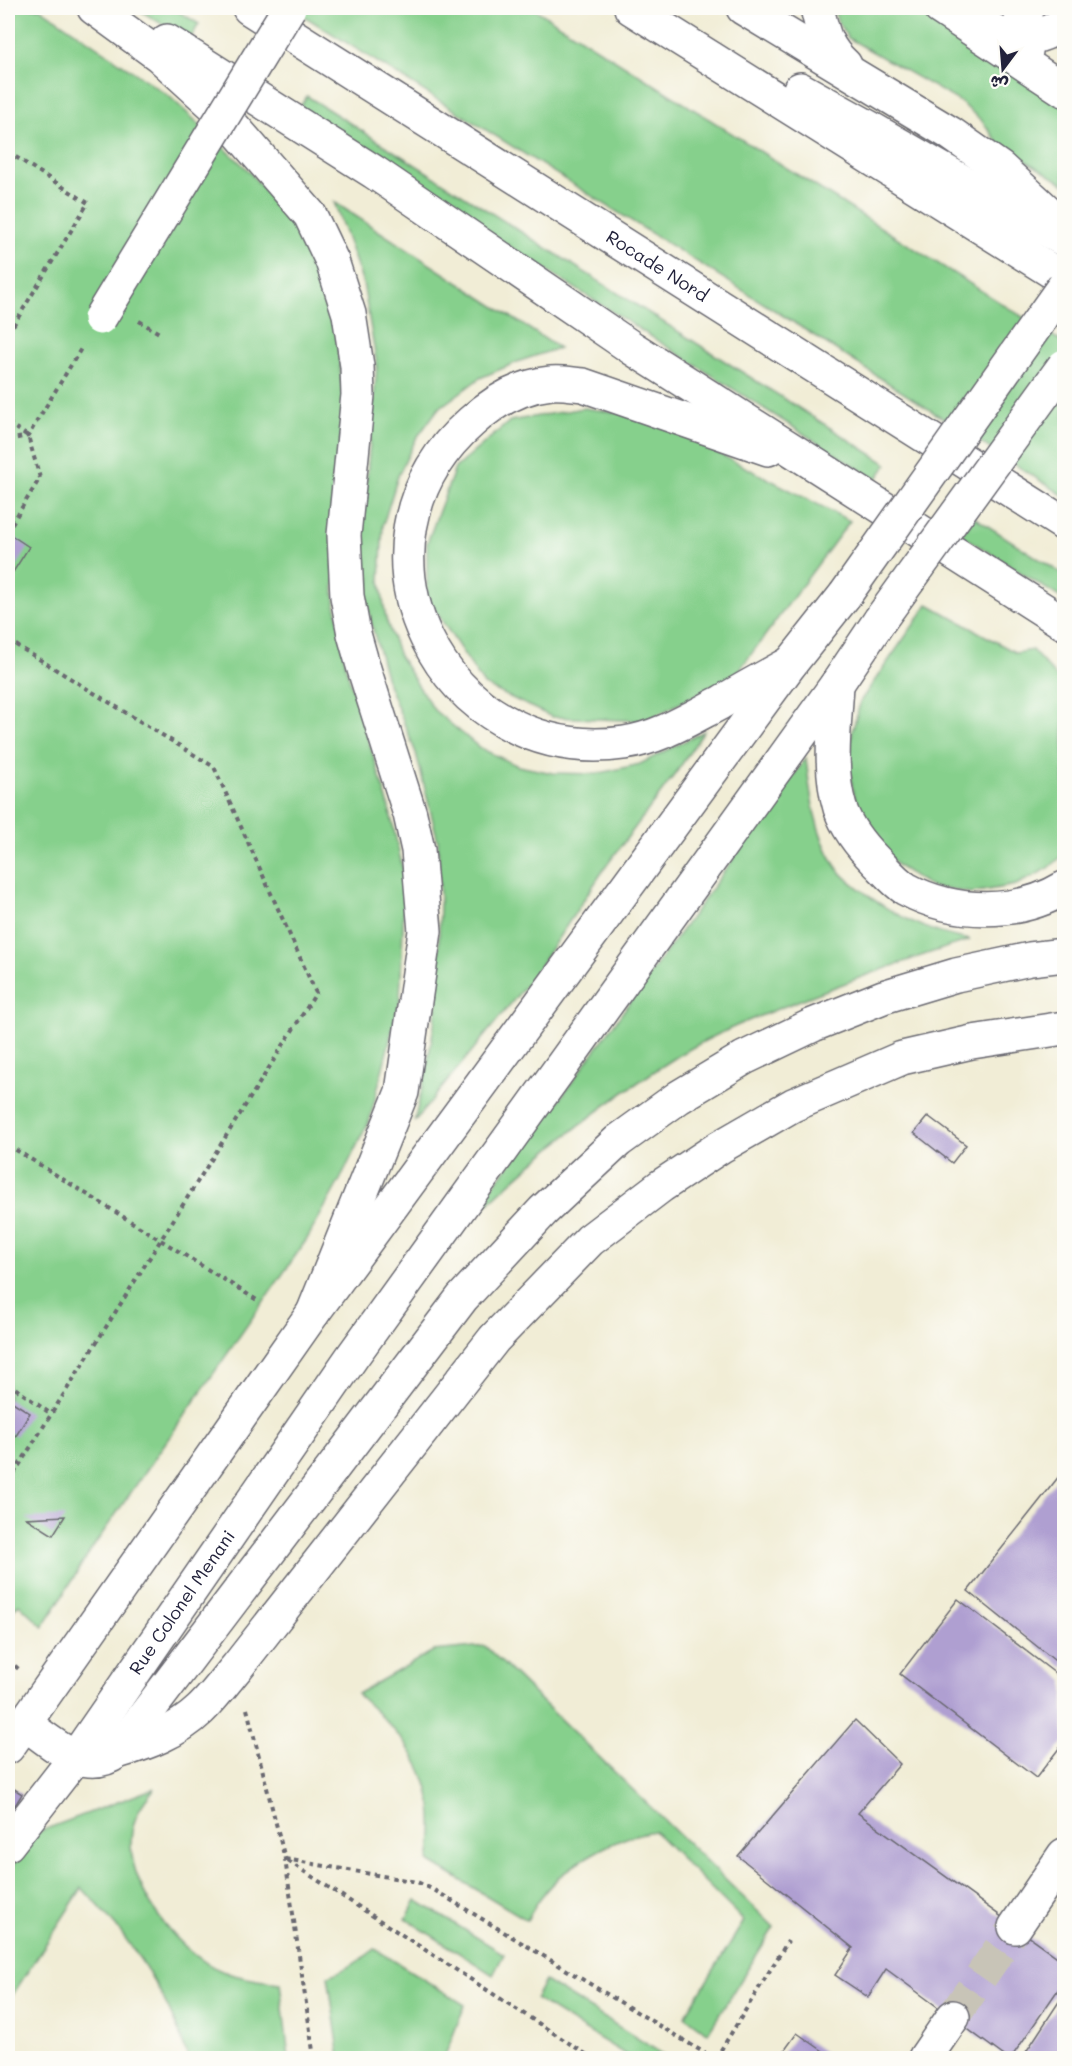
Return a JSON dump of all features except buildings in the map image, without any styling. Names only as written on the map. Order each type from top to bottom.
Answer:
[{"type":"main road","points":[[94,8],[160,56],[218,109],[310,215],[332,261],[349,314],[357,366],[358,395],[344,535],[347,596],[354,634],[364,669],[411,814],[420,868],[425,930],[402,1092],[312,1312]]},
{"type":"main road","points":[[112,8],[374,172],[632,348],[1065,623]]},
{"type":"main road","name":"Rocade Nord","points":[[249,8],[1065,524]]},
{"type":"main road","points":[[100,318],[289,8]]},
{"type":"main road","points":[[631,8],[1065,279]]},
{"type":"main road","points":[[650,8],[870,128],[1065,240]]},
{"type":"main road","points":[[817,8],[825,40],[834,55],[860,78]]},
{"type":"main road","points":[[940,8],[1005,31],[1065,90]]},
{"type":"main road","points":[[946,8],[1024,39],[1043,35],[1065,23]]},
{"type":"main road","points":[[1005,31],[1028,8]]},
{"type":"main road","points":[[762,10],[801,42],[950,134],[1000,168],[1065,226]]},
{"type":"main road","points":[[1005,31],[1017,46],[1065,78]]},
{"type":"main road","points":[[1065,286],[845,595],[791,663],[312,1312],[16,1735],[75,1758],[90,1761],[110,1758],[117,1752],[462,1298],[543,1211],[618,1141],[679,1097],[707,1080],[744,1058],[813,1025],[883,997],[956,975],[1030,959],[1065,955]]},
{"type":"main road","name":"Rue Colonel Menani","points":[[8,1844],[32,1810],[75,1758],[352,1357],[837,684],[880,620],[1065,366]]},
{"type":"main road","points":[[791,663],[678,726],[652,736],[626,743],[599,745],[571,744],[545,738],[511,725],[473,700],[453,681],[437,659],[415,609],[408,556],[411,528],[417,502],[428,477],[441,453],[459,432],[479,414],[502,399],[526,387],[552,383],[582,385],[613,394],[823,469]]},
{"type":"main road","points":[[977,566],[1065,647]]},
{"type":"main road","points":[[837,684],[833,748],[835,781],[840,808],[852,832],[866,851],[904,887],[920,895],[971,909],[1017,907],[1065,888]]},
{"type":"main road","points":[[117,1752],[144,1744],[177,1727],[200,1710],[237,1667],[494,1339],[590,1240],[661,1186],[720,1147],[793,1105],[902,1058],[972,1042],[1065,1028]]},
{"type":"main road","points":[[1015,1926],[1065,1855]]},
{"type":"main road","points":[[925,2058],[953,2017]]},
{"type":"path","points":[[8,152],[88,203],[8,334]]},
{"type":"path","points":[[8,440],[28,436],[100,318]]},
{"type":"path","points":[[8,423],[28,436],[40,477],[8,530]]},
{"type":"path","points":[[8,640],[214,767],[316,993],[8,1483]]},
{"type":"path","points":[[8,1145],[260,1302]]},
{"type":"path","points":[[8,1383],[51,1414]]},
{"type":"path","points":[[237,1667],[285,1859],[314,2058]]},
{"type":"path","points":[[285,1859],[592,2058]]},
{"type":"path","points":[[285,1859],[417,1882],[714,2058],[788,1941]]},
{"type":"green space","points":[[8,8],[40,8],[169,96],[247,169],[296,228],[322,278],[336,331],[343,396],[334,594],[346,668],[388,803],[405,879],[400,1000],[370,1119],[307,1239],[91,1550],[43,1627],[19,1604],[8,1616]]},
{"type":"green space","points":[[136,8],[173,8],[199,24],[189,41]]},
{"type":"green space","points":[[291,8],[533,8],[1064,343],[1064,496],[782,315]]},
{"type":"green space","points":[[833,8],[914,8],[1064,103],[1064,184],[1000,145],[982,121],[959,101],[848,38],[838,23]]},
{"type":"green space","points":[[307,96],[887,464],[876,480],[297,111]]},
{"type":"green space","points":[[334,202],[559,348],[480,378],[438,409],[416,439],[398,476],[383,525],[380,580],[386,619],[399,656],[434,710],[480,748],[518,766],[553,773],[596,774],[640,764],[704,731],[678,770],[607,865],[531,979],[414,1122],[426,1072],[437,1008],[440,903],[438,841],[416,753],[388,684],[364,587],[362,530],[377,365],[363,283]]},
{"type":"green space","points":[[584,408],[648,417],[850,521],[735,676],[645,721],[552,717],[484,685],[427,598],[427,543],[455,468],[510,421]]},
{"type":"green space","points":[[974,517],[1064,575],[1064,600],[961,535]]},
{"type":"green space","points":[[928,604],[1016,653],[1032,650],[1064,685],[1064,854],[1049,868],[1016,885],[971,893],[931,887],[898,866],[866,831],[853,791],[849,765],[852,732],[861,700]]},
{"type":"green space","points":[[806,758],[818,827],[828,853],[840,872],[873,899],[912,922],[940,933],[970,940],[798,1001],[736,1026],[678,1056],[616,1098],[557,1143],[501,1191],[448,1243],[544,1121]]},
{"type":"green space","points":[[485,1646],[774,1927],[708,2033],[685,2016],[744,1921],[654,1831],[624,1839],[578,1863],[552,1885],[527,1920],[429,1861],[432,1808],[419,1766],[394,1730],[357,1694],[433,1651]]},
{"type":"green space","points":[[155,1788],[140,1808],[132,1832],[131,1852],[145,1893],[171,1932],[205,1962],[236,1976],[280,1983],[289,2058],[188,2058],[170,2011],[145,1967],[116,1926],[82,1888],[8,2002],[8,1873],[35,1833]]},
{"type":"green space","points":[[416,1900],[504,1954],[493,1975],[406,1919]]},
{"type":"green space","points":[[375,1949],[465,2005],[444,2058],[340,2058],[328,1976],[353,1965]]},
{"type":"green space","points":[[545,1981],[669,2058],[631,2058],[535,1999]]},
{"type":"tunnel","points":[[953,2017],[1015,1927]]}]
